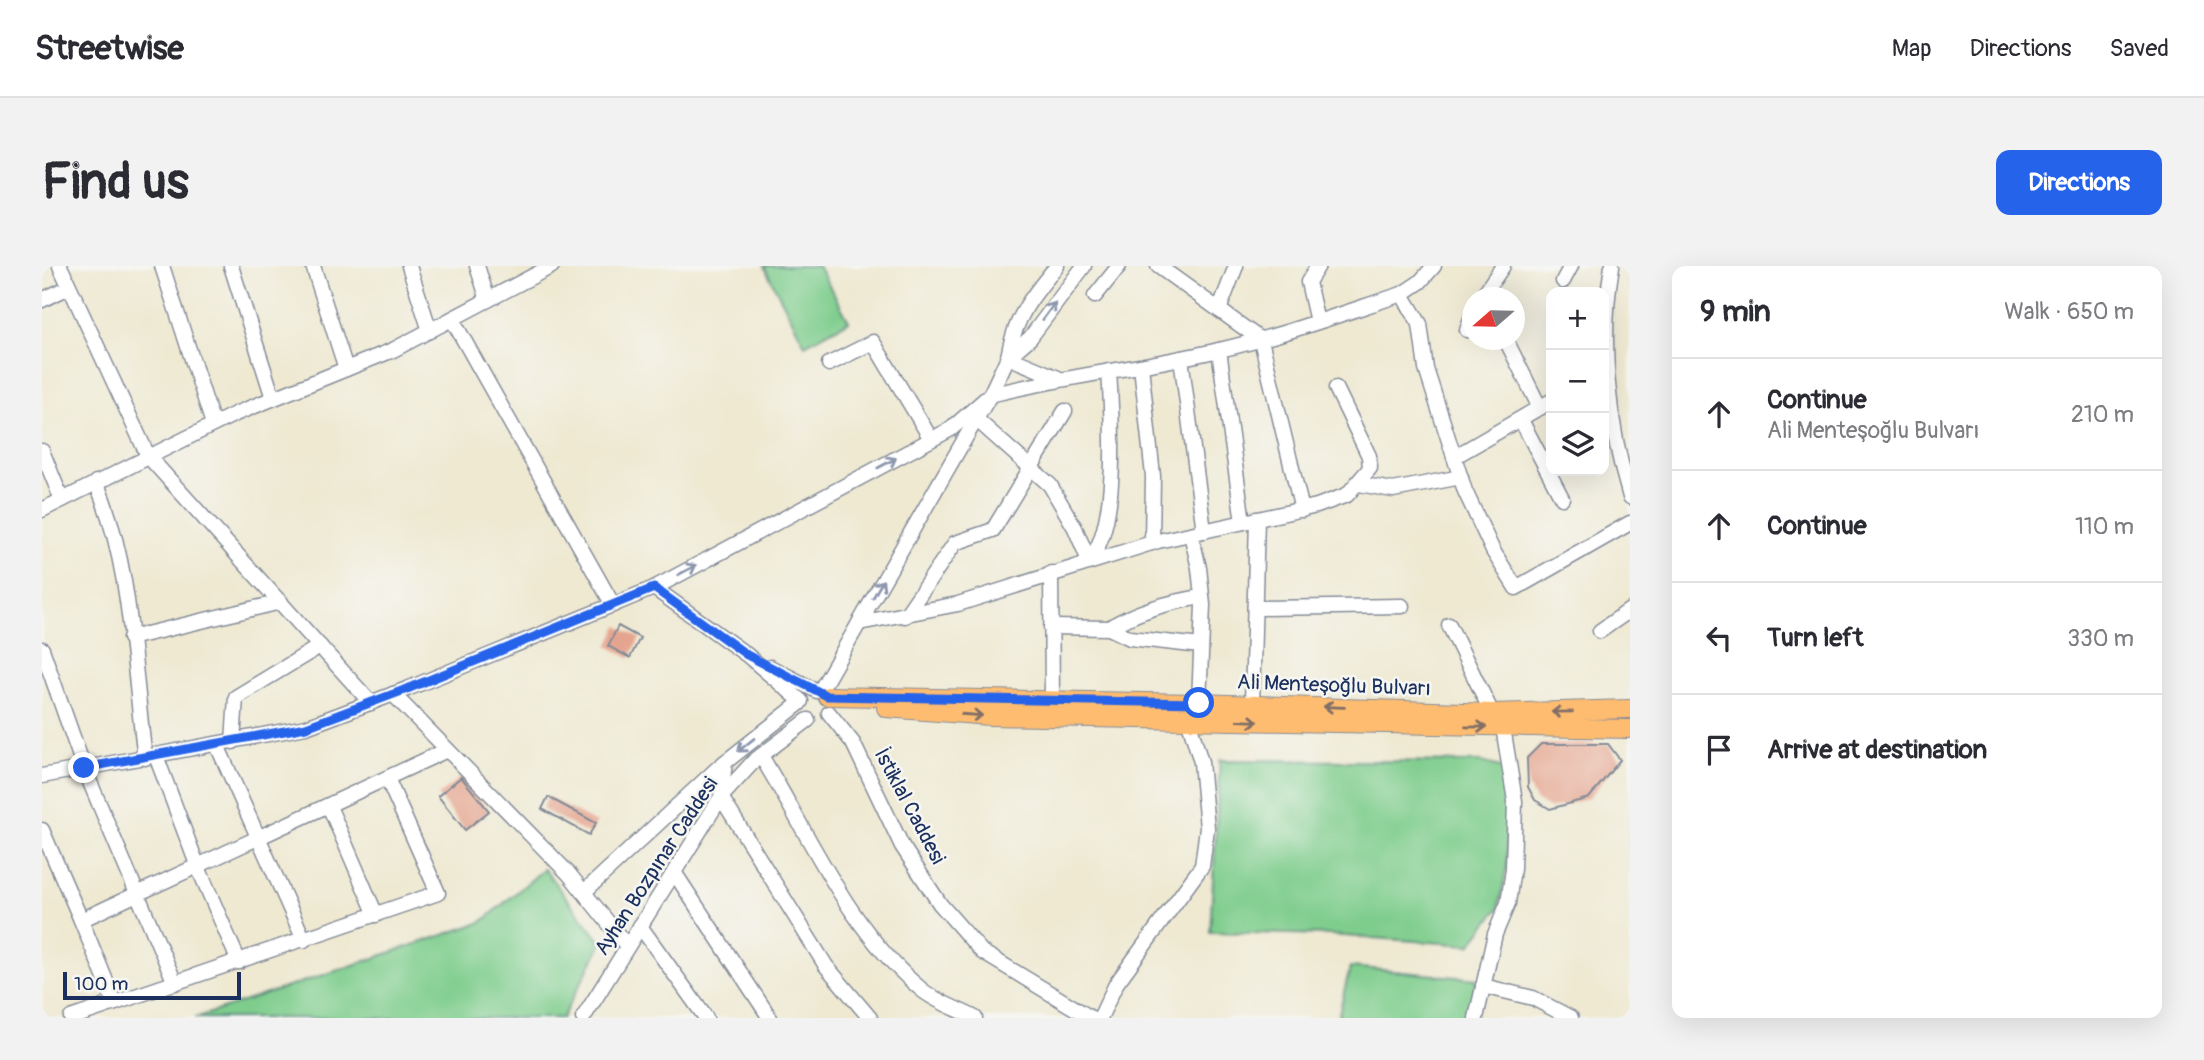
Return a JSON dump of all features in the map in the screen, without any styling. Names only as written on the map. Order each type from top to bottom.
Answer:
[{"type":"main road","name":"Ali Menteşoğlu Bulvarı","points":[[825,699],[1252,704],[1630,729]]},
{"type":"main road","name":"Ali Menteşoğlu Bulvarı","points":[[825,699],[990,716],[1188,719],[1497,720],[1630,709]]},
{"type":"street","points":[[60,266],[148,456],[371,703]]},
{"type":"street","points":[[162,266],[213,425]]},
{"type":"street","points":[[230,266],[273,398]]},
{"type":"street","points":[[313,266],[346,369]]},
{"type":"street","points":[[409,266],[429,331]]},
{"type":"street","points":[[477,266],[488,300]]},
{"type":"street","points":[[825,699],[859,623],[990,395],[1007,358],[1013,329],[1031,298],[1057,266]]},
{"type":"street","points":[[1007,358],[1030,338],[1084,266]]},
{"type":"street","points":[[1095,296],[1119,266]]},
{"type":"street","points":[[1158,266],[1261,340],[1302,510]]},
{"type":"street","points":[[1219,310],[1236,266]]},
{"type":"street","points":[[1317,322],[1308,282],[1318,266]]},
{"type":"street","points":[[42,776],[306,727],[654,588],[951,429],[990,395],[1058,378],[1141,366],[1261,340],[1402,294],[1420,282],[1434,266]]},
{"type":"street","points":[[1488,287],[1503,266]]},
{"type":"street","points":[[1563,281],[1571,266]]},
{"type":"street","points":[[1606,350],[1605,305],[1612,266]]},
{"type":"street","points":[[42,510],[213,425],[429,331],[548,267]]},
{"type":"street","points":[[42,300],[69,287]]},
{"type":"street","points":[[1402,294],[1420,324],[1426,369],[1461,477],[1493,551],[1517,588],[1630,523]]},
{"type":"street","points":[[452,319],[613,605]]},
{"type":"street","points":[[829,364],[873,342],[931,439]]},
{"type":"street","points":[[1219,350],[1250,521],[1255,608],[1252,704]]},
{"type":"street","points":[[1454,457],[1545,405],[1512,350]]},
{"type":"street","points":[[1007,358],[1058,378]]},
{"type":"street","points":[[1100,1018],[1116,984],[1202,866],[1208,828],[1201,762],[1188,719],[1199,703],[1202,597],[1181,358]]},
{"type":"street","points":[[1141,366],[1153,476],[1152,543]]},
{"type":"street","points":[[1089,561],[1101,548],[1114,446],[1109,371]]},
{"type":"street","points":[[859,623],[958,604],[1152,543],[1302,510],[1347,495],[1370,468],[1369,456],[1336,388]]},
{"type":"street","points":[[1609,392],[1621,467],[1630,497]]},
{"type":"street","points":[[905,615],[955,543],[993,530],[1065,411]]},
{"type":"street","points":[[975,418],[1050,485],[1075,528],[1089,561]]},
{"type":"street","points":[[1521,420],[1562,498]]},
{"type":"street","points":[[42,451],[62,500]]},
{"type":"street","points":[[1359,484],[1393,490],[1461,477]]},
{"type":"street","points":[[96,482],[110,514],[150,757],[239,962]]},
{"type":"street","points":[[1051,573],[1052,701]]},
{"type":"street","points":[[654,588],[747,655],[800,702],[801,712],[808,720]]},
{"type":"street","points":[[1109,628],[1124,619],[1170,601],[1202,597]]},
{"type":"street","points":[[130,638],[281,603]]},
{"type":"street","points":[[1255,608],[1402,606]]},
{"type":"street","points":[[1600,631],[1630,610]]},
{"type":"street","points":[[1450,625],[1497,720],[1516,801],[1513,869],[1508,903],[1495,933],[1476,1018]]},
{"type":"street","points":[[1051,627],[1109,628],[1130,638],[1201,646]]},
{"type":"street","points":[[233,742],[236,697],[320,646]]},
{"type":"street","points":[[42,649],[84,768],[175,983]]},
{"type":"street","points":[[747,655],[825,699]]},
{"type":"street","points":[[393,694],[584,892],[628,946]]},
{"type":"street","points":[[584,892],[726,762],[800,702],[805,694],[825,699]]},
{"type":"street","name":"Ayhan Bozpınar Caddesi","points":[[585,1017],[721,797],[761,756],[808,720],[820,721],[825,699]]},
{"type":"street","name":"İstiklal Caddesi","points":[[825,699],[853,743],[902,846],[940,904],[982,952],[1091,1018]]},
{"type":"street","points":[[217,745],[304,940]]},
{"type":"street","points":[[81,920],[447,750]]},
{"type":"street","points":[[761,756],[837,892],[891,961],[924,992],[975,1018]]},
{"type":"street","points":[[726,762],[721,797],[826,965],[870,1018]]},
{"type":"street","points":[[71,1018],[438,893],[387,778]]},
{"type":"street","points":[[329,806],[376,915]]},
{"type":"street","points":[[42,830],[115,1003]]},
{"type":"street","points":[[674,872],[770,1018]]},
{"type":"street","points":[[640,926],[706,1018]]},
{"type":"street","points":[[1483,986],[1533,998],[1571,1018]]},
{"type":"green space","points":[[764,266],[818,266],[849,321],[805,345]]},
{"type":"green space","points":[[1220,760],[1481,762],[1505,768],[1507,866],[1499,908],[1470,945],[1330,935],[1210,932]]},
{"type":"green space","points":[[544,869],[602,943],[562,1018],[195,1018],[482,922]]},
{"type":"green space","points":[[1350,967],[1477,979],[1469,1018],[1338,1018]]},
{"type":"building","points":[[618,626],[640,638],[630,658],[608,646]]},
{"type":"building","points":[[1541,744],[1608,744],[1620,760],[1589,798],[1550,809],[1535,800],[1528,787],[1527,758]]},
{"type":"building","points":[[461,777],[489,811],[465,830],[438,796]]},
{"type":"building","points":[[548,797],[596,823],[589,835],[542,809]]},
{"type":"route","points":[[84,768],[306,727],[407,689],[654,588],[747,655],[827,696],[1199,703]]}]
